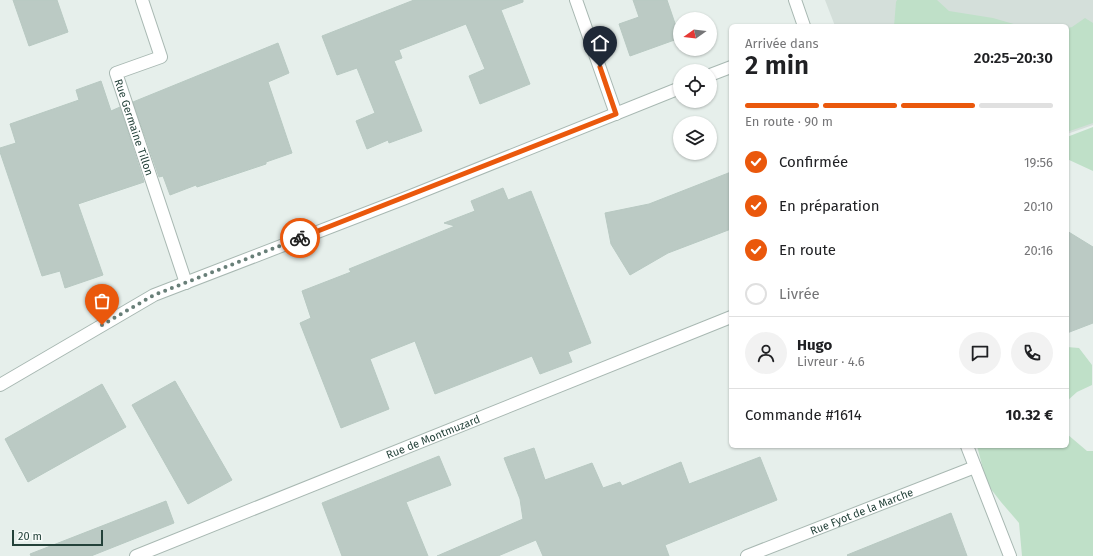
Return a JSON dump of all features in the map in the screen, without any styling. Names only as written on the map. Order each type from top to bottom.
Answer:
[{"type":"street","name":"Rue Germaine Tillon","points":[[142,0],[161,57],[116,73],[186,283]]},
{"type":"street","points":[[576,0],[616,114]]},
{"type":"street","points":[[795,0],[803,24]]},
{"type":"street","points":[[717,72],[729,68]]},
{"type":"street","points":[[0,385],[154,295],[673,91]]},
{"type":"street","name":"Rue de Montmuzard","points":[[136,556],[729,318]]},
{"type":"street","points":[[968,448],[1010,556]]},
{"type":"street","name":"Rue Fyot de la Marche","points":[[747,556],[976,467]]},
{"type":"shaded area","points":[[825,0],[1093,0],[1093,125],[1069,133],[1069,24],[834,24]]},
{"type":"green space","points":[[897,0],[937,0],[949,11],[993,18],[1014,24],[894,24]]},
{"type":"green space","points":[[1085,18],[1093,23],[1093,123],[1069,131],[1069,28]]},
{"type":"green space","points":[[1093,127],[1093,171],[1069,160],[1069,136]]},
{"type":"green space","points":[[1069,347],[1079,348],[1092,365],[1092,385],[1077,392],[1069,399]]},
{"type":"green space","points":[[1069,436],[1087,451],[1093,451],[1093,556],[1022,556],[1019,523],[987,484],[978,448],[1069,448]]},
{"type":"building","points":[[13,0],[57,0],[68,32],[29,46]]},
{"type":"building","points":[[414,0],[523,0],[523,2],[501,10],[530,84],[480,104],[469,76],[485,69],[466,24],[399,50],[402,58],[394,61],[422,131],[389,143],[388,140],[367,149],[356,121],[375,113],[357,68],[337,75],[322,36]]},
{"type":"building","points":[[633,0],[667,0],[673,18],[673,41],[630,56],[619,24],[639,17]]},
{"type":"building","points":[[278,43],[289,73],[268,82],[292,153],[266,162],[266,164],[197,187],[196,185],[170,195],[163,176],[159,177],[133,102]]},
{"type":"building","points":[[101,81],[111,111],[120,107],[144,182],[78,204],[103,275],[65,288],[60,271],[42,276],[0,152],[0,148],[16,143],[10,124],[79,100],[76,90]]},
{"type":"building","points":[[729,173],[729,230],[668,253],[630,275],[611,244],[605,213],[649,204]]},
{"type":"building","points":[[503,188],[508,200],[531,191],[591,343],[568,352],[572,362],[540,374],[532,356],[435,394],[415,341],[370,359],[389,409],[341,428],[300,323],[311,318],[302,291],[351,272],[349,269],[455,226],[444,223],[475,211],[471,201]]},
{"type":"building","points":[[1069,232],[1093,247],[1093,323],[1069,332]]},
{"type":"building","points":[[175,381],[232,480],[188,504],[132,405]]},
{"type":"building","points":[[102,384],[126,427],[28,482],[5,439]]},
{"type":"building","points":[[534,448],[545,480],[592,463],[603,488],[620,482],[622,486],[681,462],[689,484],[760,457],[777,500],[665,545],[669,556],[543,556],[536,540],[498,556],[437,556],[523,519],[520,499],[504,458]]},
{"type":"building","points":[[439,456],[451,485],[406,502],[428,556],[342,556],[322,503]]},
{"type":"building","points":[[166,501],[174,523],[91,556],[31,556],[30,554]]},
{"type":"building","points":[[951,513],[967,556],[847,555]]},
{"type":"way so far","points":[[102,325],[154,295],[300,238]]},
{"type":"route","points":[[300,238],[403,199],[616,114],[600,67]]}]
